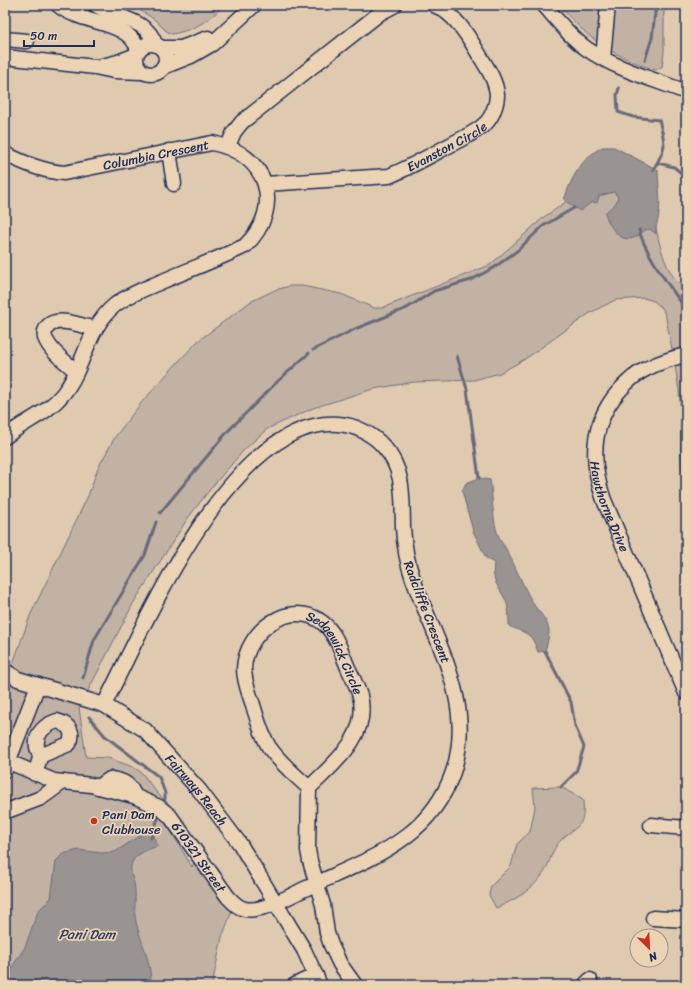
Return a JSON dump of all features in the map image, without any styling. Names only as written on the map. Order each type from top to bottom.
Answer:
[{"type":"street","points":[[58,5],[72,15],[130,34],[135,41],[137,52],[136,64],[142,72]]},
{"type":"street","points":[[96,5],[106,12],[144,26],[166,57],[163,67]]},
{"type":"street","points":[[5,57],[95,67],[114,71],[154,73],[163,67],[203,50],[212,44],[254,5]]},
{"type":"street","points":[[228,146],[234,132],[242,122],[380,13],[395,5]]},
{"type":"street","name":"Evanston Circle","points":[[265,184],[389,176],[404,170],[472,133],[486,123],[494,111],[497,97],[496,85],[474,47],[459,25],[449,14],[434,5]]},
{"type":"street","points":[[544,5],[567,32],[586,48],[603,58],[686,92]]},
{"type":"street","points":[[603,58],[608,5]]},
{"type":"street","points":[[95,67],[118,62],[137,52],[146,44],[158,46],[190,45],[228,28]]},
{"type":"street","points":[[5,39],[27,41]]},
{"type":"street","name":"Columbia Crescent","points":[[5,154],[34,167],[50,172],[64,173],[212,143],[228,146],[249,160],[258,170],[265,184],[267,204],[263,222],[255,235],[245,246],[132,294],[114,306],[95,329],[76,371],[64,393],[50,408],[5,437]]},
{"type":"street","points":[[170,151],[174,184]]},
{"type":"street","points":[[76,371],[51,348],[46,341],[44,331],[46,327],[57,322],[95,329]]},
{"type":"street","name":"Hawthorne Drive","points":[[685,355],[648,368],[624,386],[614,397],[599,423],[595,438],[594,454],[598,484],[604,500],[686,693]]},
{"type":"street","name":"Radcliffe Crescent","points":[[104,705],[164,587],[194,533],[244,469],[264,450],[287,437],[310,427],[327,424],[358,428],[376,439],[384,446],[394,461],[401,478],[403,492],[404,545],[407,563],[455,688],[460,709],[459,749],[453,772],[443,795],[427,819],[412,833],[383,853],[276,902]]},
{"type":"street","name":"Sedgewick Circle","points":[[290,614],[305,615],[315,618],[331,631],[359,695],[361,705],[360,727],[354,739],[333,764],[309,788],[278,759],[268,746],[260,727],[245,676],[247,655],[255,639],[265,627],[276,618],[290,614]]},
{"type":"street","name":"Fairways Reach","points":[[5,670],[18,679],[104,705],[145,730],[200,790],[240,844],[304,950],[318,980]]},
{"type":"street","points":[[7,766],[38,685]]},
{"type":"street","points":[[35,774],[40,756]]},
{"type":"street","name":"610321 Street","points":[[7,766],[54,781],[98,787],[134,796],[159,807],[170,816],[211,876],[236,906],[245,909],[254,909],[276,902]]},
{"type":"street","points":[[7,811],[41,798],[63,782]]},
{"type":"street","points":[[309,788],[308,850],[317,883],[330,945],[340,964],[355,985]]},
{"type":"street","points":[[651,825],[686,828]]},
{"type":"street","points":[[653,918],[686,920]]},
{"type":"street","points":[[296,985],[318,980]]},
{"type":"shaded area","points":[[129,5],[224,5],[213,16],[201,24],[172,34],[165,30],[152,18]]},
{"type":"shaded area","points":[[559,5],[664,5],[664,52],[662,67],[655,70],[613,52],[591,37]]},
{"type":"shaded area","points":[[603,171],[653,212],[660,244],[667,265],[678,282],[686,289],[686,489],[681,461],[681,413],[679,389],[666,318],[663,309],[654,301],[644,298],[615,300],[590,313],[525,359],[500,373],[474,380],[414,382],[373,389],[313,408],[267,429],[244,450],[211,488],[188,518],[134,602],[79,708],[86,757],[108,758],[133,767],[142,773],[157,793],[171,806],[165,821],[192,867],[195,860],[232,911],[222,937],[212,985],[5,985],[5,686],[30,616],[88,496],[98,468],[115,437],[141,403],[198,341],[250,302],[275,290],[290,286],[302,286],[341,294],[374,308],[382,308],[490,265],[544,217],[576,195]]},
{"type":"shaded area","points":[[561,787],[583,800],[583,817],[579,825],[557,844],[545,871],[530,889],[517,898],[496,908],[489,895],[491,886],[511,866],[517,844],[530,832],[535,807],[533,788]]},
{"type":"water","points":[[602,147],[614,147],[658,170],[660,207],[656,234],[650,229],[630,239],[616,233],[609,223],[605,213],[616,203],[618,197],[614,192],[599,196],[597,203],[592,202],[580,211],[564,200],[570,184],[582,163]]},
{"type":"water","points":[[479,478],[490,480],[495,524],[499,538],[509,554],[532,602],[548,626],[549,636],[545,651],[538,652],[528,634],[509,626],[507,604],[496,584],[493,569],[494,563],[486,558],[473,531],[462,491],[466,483]]},
{"type":"water","name":"Pani Dam","points":[[147,831],[153,836],[158,846],[139,854],[132,862],[131,868],[135,888],[136,922],[150,969],[151,985],[5,985],[14,964],[25,947],[38,911],[51,898],[56,861],[63,854],[78,850],[101,853],[115,852]]},
{"type":"waterway","points":[[645,60],[652,38],[656,5]]},
{"type":"waterway","points":[[619,88],[617,95],[618,112],[633,117],[659,120],[664,146],[661,156],[653,170]]},
{"type":"waterway","points":[[658,163],[674,167],[686,177]]},
{"type":"waterway","points":[[313,350],[355,329],[407,308],[434,291],[471,280],[495,267],[518,250],[543,226],[574,208]]},
{"type":"waterway","points":[[639,230],[653,260],[686,309]]},
{"type":"waterway","points":[[160,513],[228,431],[278,381],[309,353]]},
{"type":"waterway","points":[[457,356],[467,389],[479,478]]},
{"type":"waterway","points":[[83,678],[94,640],[145,555],[156,522]]},
{"type":"waterway","points":[[545,651],[571,702],[575,726],[584,747],[576,772],[561,787]]},
{"type":"waterway","points":[[89,717],[105,736],[159,777],[165,793],[165,799]]},
{"type":"waterway","points":[[151,838],[158,818]]},
{"type":"place","name":"Pani Dam Clubhouse","points":[[94,821]]}]
